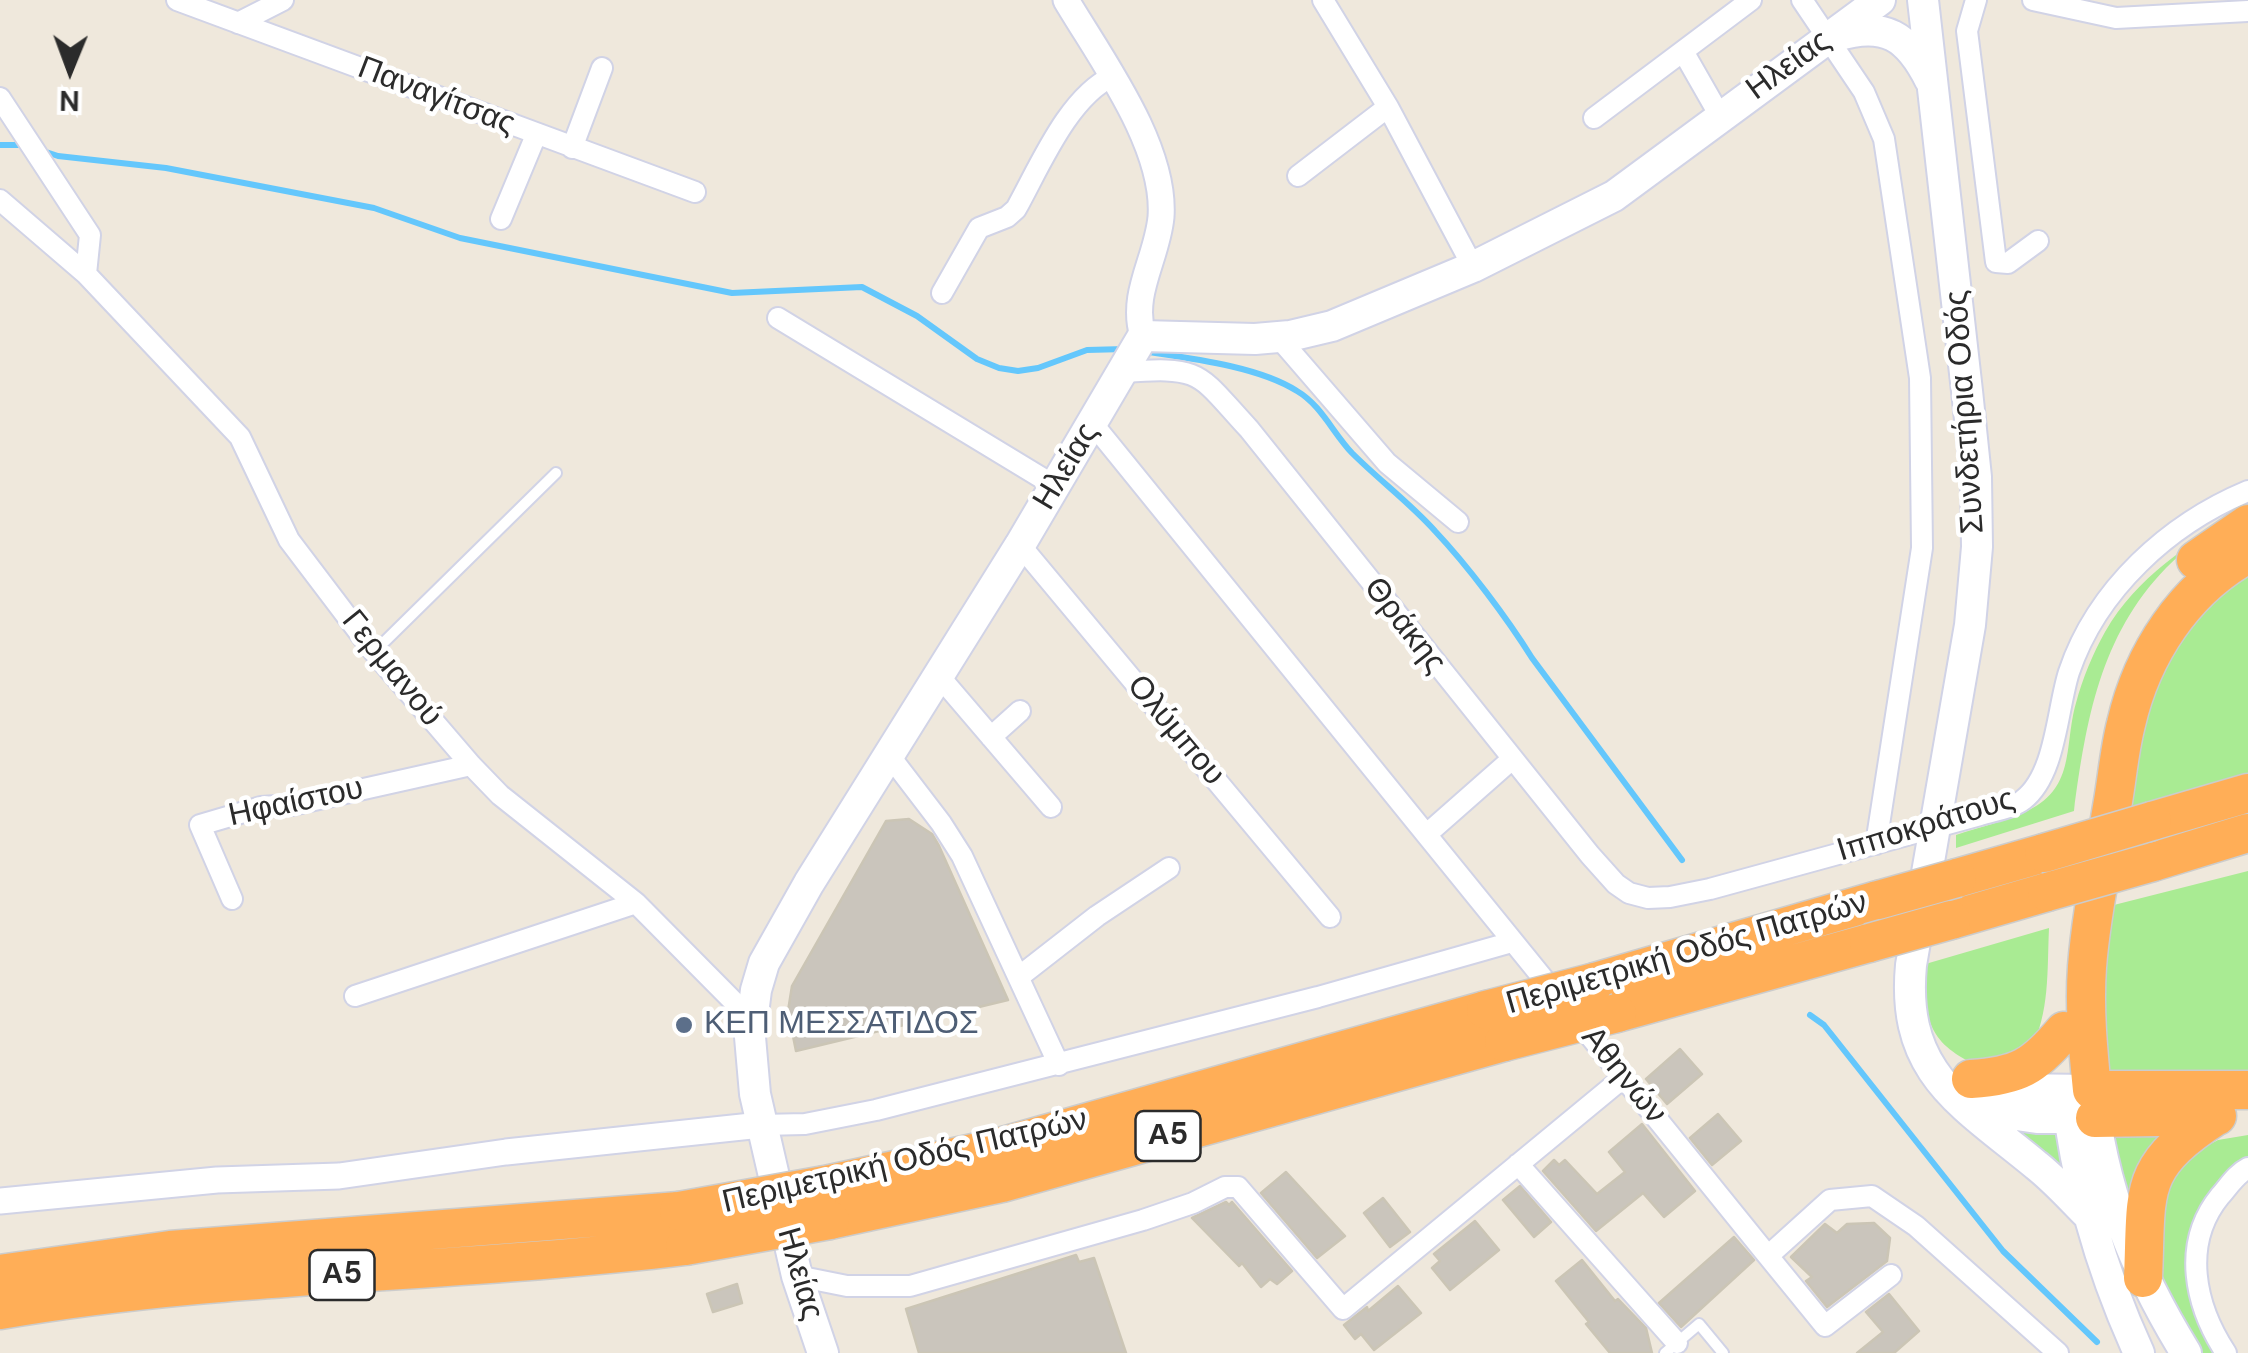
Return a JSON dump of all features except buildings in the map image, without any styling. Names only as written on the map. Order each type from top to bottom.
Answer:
[{"type":"highway","points":[[2080,1104],[2064,1031],[2067,974],[2094,752],[2110,689],[2142,622],[2187,567],[2248,524]]},
{"type":"highway","points":[[2080,1104],[2089,949],[2127,719],[2142,674],[2170,623],[2212,578],[2248,554]]},
{"type":"highway","name":"Περιμετρική Οδός Πατρών","points":[[1606,997],[1878,900],[2248,792]]},
{"type":"highway","name":"Περιμετρική Οδός Πατρών","points":[[0,1310],[139,1289],[578,1259],[682,1229],[827,1202],[1002,1183],[1495,1026],[1606,997],[1869,943],[2248,834]]},
{"type":"highway","points":[[2210,845],[2248,849]]},
{"type":"highway","points":[[1966,1093],[2031,1065],[2064,1031]]},
{"type":"highway","points":[[2080,1104],[2248,1090]]},
{"type":"highway","points":[[2080,1104],[2232,1114]]},
{"type":"highway","points":[[2143,1278],[2147,1192],[2156,1170],[2182,1139],[2232,1114]]},
{"type":"highway","name":"Περιμετρική Οδός Πατρών","points":[[0,1274],[170,1250],[682,1229]]},
{"type":"main road","name":"Ηλείας","points":[[823,1353],[797,1276],[750,1066],[756,990],[775,939],[1135,353],[1279,338],[1332,326],[1472,268],[1614,196],[1880,0]]},
{"type":"main road","name":"Συνδετήρια Οδός","points":[[1923,0],[1974,460],[1977,548],[1970,626],[1908,995],[1911,1024],[1925,1056],[1966,1093],[2006,1088],[2080,1104]]},
{"type":"main road","points":[[1829,38],[1862,28],[1897,34],[1921,62],[1934,88]]},
{"type":"main road","points":[[1966,1093],[2086,1214]]},
{"type":"main road","points":[[2080,1104],[2086,1214],[2139,1353]]},
{"type":"main road","points":[[2080,1104],[2143,1278],[2186,1353]]},
{"type":"street","name":"Παναγίτσας","points":[[177,0],[695,192]]},
{"type":"street","points":[[238,23],[283,0]]},
{"type":"street","points":[[1066,0],[1114,76],[1144,140],[1160,190],[1159,229],[1137,312],[1135,353]]},
{"type":"street","points":[[1322,0],[1388,107],[1472,268]]},
{"type":"street","points":[[1594,118],[1751,0]]},
{"type":"street","points":[[1802,0],[1864,92],[1884,139],[1920,378],[1922,548],[1876,844]]},
{"type":"street","points":[[1976,0],[1967,31],[1996,262],[2008,263],[2038,241]]},
{"type":"street","points":[[2033,0],[2116,18],[2248,10]]},
{"type":"street","points":[[1684,53],[1720,116]]},
{"type":"street","points":[[572,148],[602,68]]},
{"type":"street","points":[[942,293],[979,228],[1016,209],[1078,103],[1114,76]]},
{"type":"street","points":[[0,98],[90,235],[86,274]]},
{"type":"street","points":[[1298,176],[1388,107]]},
{"type":"street","points":[[502,218],[536,135]]},
{"type":"street","name":"Γερμανού","points":[[0,200],[86,274],[240,437],[282,528],[374,652],[471,765],[500,795],[636,904],[752,1019]]},
{"type":"street","points":[[778,318],[1054,486]]},
{"type":"street","points":[[1279,338],[1387,463],[1458,522]]},
{"type":"street","name":"Θράκης","points":[[1135,353],[1203,380],[1249,430],[1511,760],[1616,884],[1629,893],[1648,898],[1677,896]]},
{"type":"street","name":"Αθηνών","points":[[1093,424],[1824,1326],[1891,1275]]},
{"type":"street","name":"Ιπποκράτους","points":[[1677,896],[1876,844],[2023,800],[2051,756],[2070,669],[2108,599],[2130,572],[2172,534],[2248,492]]},
{"type":"street","name":"Ολύμπου","points":[[1020,545],[1330,918]]},
{"type":"street","points":[[939,676],[1051,807]]},
{"type":"street","points":[[990,737],[1020,711]]},
{"type":"street","points":[[889,755],[962,856],[1059,1065]]},
{"type":"street","points":[[1426,834],[1511,760]]},
{"type":"street","name":"Ηφαίστου","points":[[232,899],[200,825],[260,807],[292,805],[471,765]]},
{"type":"street","points":[[1020,976],[1168,868]]},
{"type":"street","points":[[355,996],[636,904]]},
{"type":"street","points":[[0,1200],[217,1180],[338,1176],[506,1152],[836,1120],[1059,1065],[1512,942]]},
{"type":"street","points":[[797,1276],[858,1287],[910,1286],[1143,1220],[1225,1187],[1238,1188],[1343,1309],[1624,1077]]},
{"type":"street","points":[[1518,1164],[1671,1348]]},
{"type":"street","points":[[2226,1353],[2201,1308],[2195,1255],[2211,1208],[2240,1172],[2248,1168]]},
{"type":"street","points":[[1768,1256],[1830,1200],[1872,1196],[1916,1226],[2058,1353]]},
{"type":"lane","points":[[374,652],[556,473]]},
{"type":"lane","points":[[1671,1348],[1700,1324],[1723,1353]]},
{"type":"green space","points":[[2241,511],[2174,560],[2125,622],[2091,712],[2074,811],[1956,848],[1956,835],[2029,810],[2054,789],[2066,763],[2078,694],[2101,640],[2118,612],[2166,563]]},
{"type":"green space","points":[[2248,568],[2248,777],[2132,810],[2126,801],[2133,741],[2177,637]]},
{"type":"green space","points":[[2248,871],[2248,1082],[2102,1081],[2106,907]]},
{"type":"green space","points":[[2049,928],[2044,1007],[2030,1051],[1977,1065],[1947,1047],[1927,1013],[1922,965]]},
{"type":"green space","points":[[2183,1126],[2130,1207],[2111,1128]]},
{"type":"green space","points":[[2057,1127],[2068,1179],[2005,1128]]},
{"type":"green space","points":[[2248,1135],[2248,1156],[2225,1175],[2208,1197],[2188,1247],[2191,1301],[2216,1353],[2198,1353],[2162,1292],[2154,1238],[2175,1170],[2194,1153],[2218,1140]]},
{"type":"waterway","points":[[0,145],[24,145]]},
{"type":"waterway","points":[[40,150],[58,156],[166,168],[374,208],[460,238],[732,293],[862,287],[917,316],[977,359],[999,368],[1038,368],[1087,350],[1125,349]]},
{"type":"waterway","points":[[1142,351],[1263,375],[1297,391],[1313,404],[1352,453],[1425,521],[1474,576],[1682,860]]},
{"type":"waterway","points":[[1810,1015],[1824,1025],[2003,1251],[2097,1342]]},
{"type":"place","name":"ΚΕΠ ΜΕΣΣΑΤΙΔΟΣ","points":[[684,1025]]}]
